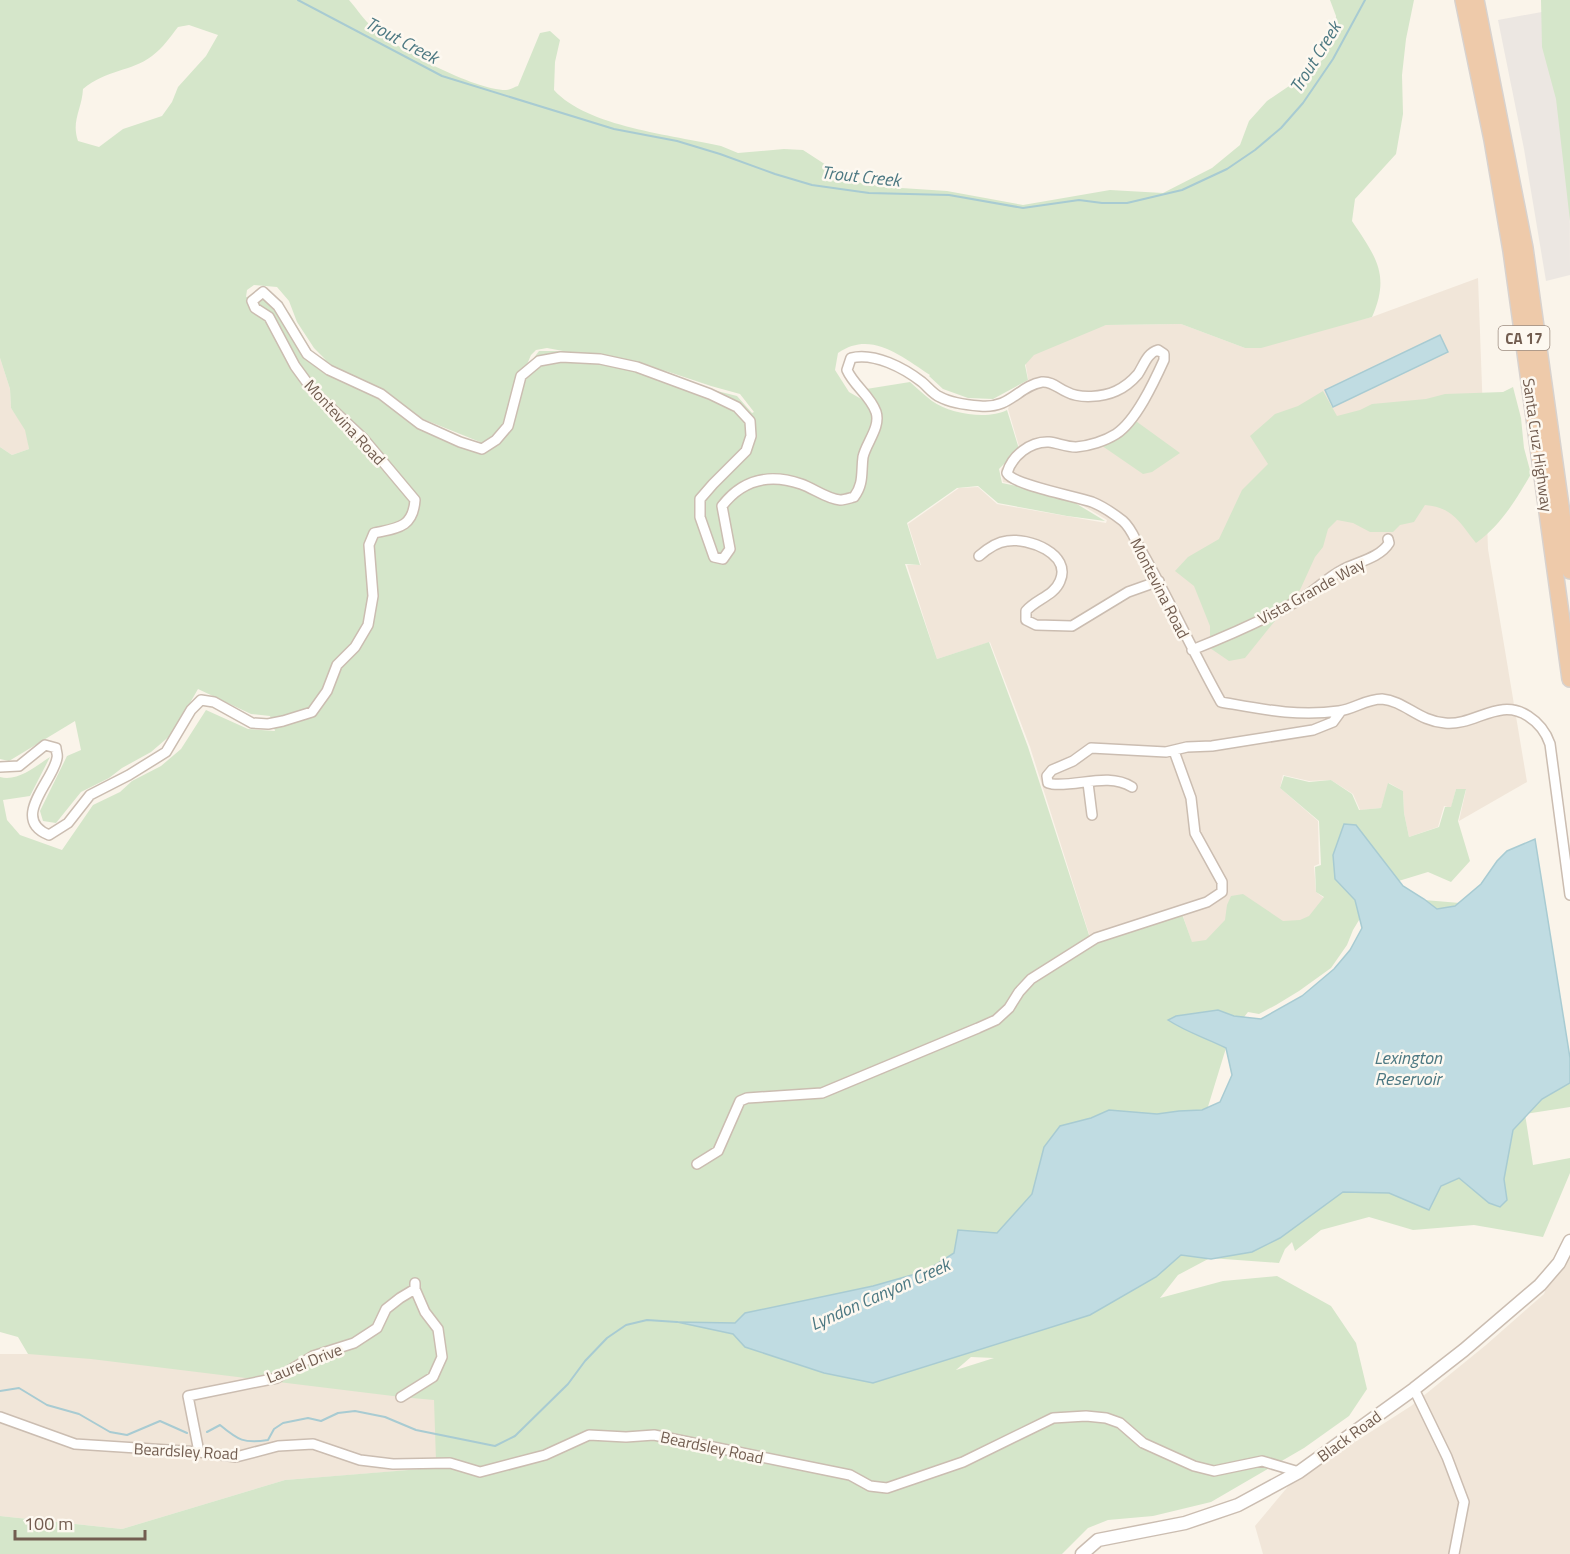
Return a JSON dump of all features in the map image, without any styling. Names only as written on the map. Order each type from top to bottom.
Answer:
[{"type":"highway","name":"Santa Cruz Highway","points":[[1462,0],[1492,140],[1511,251],[1570,679]]},
{"type":"highway","name":"Santa Cruz Highway","points":[[1476,0],[1525,248],[1570,571]]},
{"type":"street","name":"Montevina Road","points":[[0,767],[19,766],[45,745],[56,748],[57,758],[35,802],[33,822],[39,831],[48,835],[68,823],[90,795],[166,752],[191,711],[201,700],[214,702],[252,723],[284,721],[312,712],[327,691],[337,665],[354,647],[368,625],[373,596],[369,545],[374,533],[407,523],[414,513],[415,500],[363,438],[314,392],[295,366],[269,317],[255,308],[252,301],[262,292],[278,306],[306,354],[329,370],[381,393],[420,424],[482,449],[496,440],[508,426],[520,376],[539,361],[561,357],[600,358],[637,368],[710,394],[737,407],[750,421],[751,436],[746,451],[700,500],[700,517],[714,557],[723,560],[730,549],[722,506],[730,495],[748,484],[760,479],[778,478],[800,483],[840,500],[854,497],[860,489],[863,455],[877,416],[871,400],[852,381],[847,370],[851,358],[863,355],[891,364],[923,383],[939,397],[958,404],[994,407],[1044,381],[1068,393],[1085,396],[1110,393],[1130,382],[1150,354],[1158,350],[1164,354],[1162,363],[1128,425],[1114,435],[1086,446],[1071,447],[1049,442],[1030,444],[1014,460],[1007,473],[1009,477],[1022,483],[1095,503],[1118,517],[1131,530],[1221,702],[1283,714],[1341,711],[1373,699],[1385,699],[1399,704],[1422,718],[1450,724],[1503,709],[1514,709],[1530,717],[1543,730],[1550,744],[1570,895]]},
{"type":"street","name":"Vista Grande Way","points":[[1192,650],[1226,637],[1304,597],[1341,571],[1378,554],[1389,543],[1388,539]]},
{"type":"street","points":[[979,555],[994,545],[1011,540],[1027,542],[1050,551],[1061,563],[1062,576],[1055,590],[1034,602],[1026,610],[1026,620],[1036,625],[1072,626],[1128,591],[1159,581]]},
{"type":"street","points":[[1132,787],[1125,783],[1108,780],[1052,784],[1048,783],[1047,776],[1052,770],[1073,761],[1091,748],[1174,751],[1188,747],[1212,746],[1313,730],[1334,722],[1341,711]]},
{"type":"street","points":[[697,1164],[718,1151],[740,1101],[747,1098],[822,1093],[978,1028],[996,1020],[1009,1008],[1018,992],[1030,979],[1096,938],[1207,902],[1222,892],[1222,882],[1195,833],[1191,798],[1174,751]]},
{"type":"street","points":[[1088,783],[1092,814]]},
{"type":"street","name":"Black Road","points":[[1082,1554],[1098,1539],[1185,1523],[1238,1505],[1299,1472],[1464,1350],[1540,1285],[1559,1263],[1570,1241]]},
{"type":"street","name":"Laurel Drive","points":[[199,1452],[188,1396],[277,1378],[313,1356],[354,1343],[377,1328],[386,1309],[415,1286],[425,1312],[438,1329],[442,1358],[433,1377],[402,1397]]},
{"type":"street","points":[[1414,1389],[1447,1457],[1464,1502],[1454,1554]]},
{"type":"street","name":"Beardsley Road","points":[[0,1417],[75,1444],[199,1452],[236,1457],[278,1446],[313,1444],[360,1460],[393,1464],[450,1463],[480,1472],[545,1455],[589,1435],[626,1437],[654,1435],[850,1475],[870,1486],[887,1488],[963,1462],[1053,1418],[1086,1416],[1106,1418],[1120,1423],[1143,1443],[1194,1466],[1214,1471],[1262,1461],[1299,1472]]},
{"type":"shaded area","points":[[1569,7],[1570,275],[1546,281],[1524,149],[1498,20]]},
{"type":"shaded area","points":[[1478,278],[1488,549],[1527,782],[1459,821],[1466,790],[1456,789],[1451,808],[1444,806],[1438,827],[1409,837],[1404,813],[1403,791],[1389,783],[1381,808],[1360,810],[1353,794],[1331,780],[1309,781],[1283,775],[1280,788],[1318,821],[1319,864],[1314,866],[1316,892],[1333,905],[1205,982],[1182,913],[1090,937],[1030,747],[990,642],[937,659],[907,565],[921,565],[908,524],[959,488],[978,487],[997,504],[1106,523],[1107,520],[1063,494],[1003,482],[1001,469],[1020,450],[1008,409],[1010,404],[1030,390],[1023,349],[1106,325],[1181,324],[1245,348],[1372,317]]},
{"type":"shaded area","points":[[0,358],[10,389],[11,408],[26,430],[29,449],[12,455],[0,447]]},
{"type":"shaded area","points":[[1570,1246],[1570,1554],[1263,1554],[1255,1526],[1291,1483],[1411,1406],[1486,1345],[1544,1294],[1560,1253]]},
{"type":"shaded area","points":[[452,1260],[436,1468],[285,1480],[122,1529],[0,1516],[0,1354],[28,1354]]},
{"type":"green space","points":[[0,0],[349,0],[373,28],[399,47],[456,76],[492,88],[506,90],[518,86],[540,33],[550,31],[560,40],[555,62],[554,90],[569,103],[587,113],[632,128],[721,146],[738,153],[784,149],[803,150],[843,176],[861,183],[947,191],[1023,205],[1110,190],[1163,193],[1212,168],[1240,145],[1249,121],[1267,101],[1314,69],[1324,58],[1335,35],[1336,16],[1330,0],[1414,0],[1406,39],[1402,75],[1403,114],[1396,154],[1355,199],[1352,221],[1368,245],[1378,266],[1380,289],[1372,317],[1261,348],[1245,348],[1181,324],[1106,325],[1034,355],[1025,365],[1028,380],[993,399],[968,398],[943,389],[930,375],[908,360],[886,348],[874,345],[862,344],[838,353],[835,370],[849,392],[863,400],[860,390],[910,382],[940,406],[959,412],[990,415],[1007,410],[1019,449],[999,469],[1002,483],[1062,495],[1105,521],[998,503],[978,486],[957,488],[907,523],[920,565],[905,564],[937,659],[989,642],[1028,747],[1090,938],[1182,914],[1192,942],[1206,940],[1225,920],[1231,896],[1243,894],[1283,921],[1300,920],[1309,916],[1324,897],[1316,892],[1315,867],[1321,865],[1319,821],[1280,788],[1284,776],[1309,782],[1331,780],[1352,794],[1359,810],[1381,808],[1388,783],[1403,791],[1404,813],[1409,837],[1439,827],[1445,807],[1451,807],[1456,789],[1466,789],[1458,821],[1470,861],[1451,882],[1428,872],[1379,887],[1353,930],[1347,945],[1331,968],[1276,1005],[1259,1014],[1248,1012],[1230,1035],[1203,1123],[1168,1166],[1370,944],[1388,897],[1460,903],[1570,1083],[1570,1107],[1525,1114],[1533,1165],[1570,1158],[1570,1173],[1543,1237],[1474,1225],[1413,1230],[1369,1217],[1321,1230],[1295,1251],[1292,1242],[1285,1249],[1279,1263],[1210,1258],[1178,1275],[1160,1298],[1223,1281],[1277,1276],[1331,1306],[1356,1343],[1367,1389],[1349,1416],[1304,1448],[1211,1502],[1153,1516],[1108,1520],[1088,1528],[1062,1554],[0,1554],[0,1516],[122,1529],[285,1480],[433,1468],[436,1461],[434,1400],[91,1359],[28,1354],[18,1337],[0,1332],[0,777],[20,775],[50,757],[30,796],[3,800],[7,820],[20,835],[62,850],[93,805],[120,792],[132,781],[161,766],[181,749],[206,710],[248,729],[275,731],[270,716],[251,714],[198,689],[172,734],[151,752],[81,792],[56,823],[43,821],[40,811],[67,756],[81,750],[75,721],[9,761],[0,759],[0,447],[12,455],[29,449],[25,430],[11,408],[10,389],[0,358]],"holes":[[[189,25],[218,35],[206,56],[178,87],[172,102],[162,116],[123,129],[99,147],[78,141],[76,121],[83,89],[92,82],[136,65],[152,56],[178,27]],[[254,285],[277,287],[289,301],[297,322],[314,348],[326,360],[312,352],[290,314],[271,293],[246,297],[247,290]],[[547,348],[563,351],[539,351],[527,367],[514,395],[531,355],[536,350]],[[663,370],[740,394],[754,412],[752,413],[737,396],[709,389]],[[413,415],[480,442],[478,445],[410,416]],[[971,1357],[994,1358],[956,1370]]]},
{"type":"green space","points":[[1541,0],[1570,0],[1570,221],[1556,99],[1542,47]]},
{"type":"green space","points":[[1513,387],[1531,474],[1507,512],[1485,536],[1476,543],[1455,517],[1435,506],[1425,505],[1414,522],[1400,525],[1393,532],[1370,532],[1353,523],[1337,520],[1328,529],[1323,547],[1315,557],[1300,590],[1245,658],[1229,661],[1210,648],[1210,626],[1194,586],[1175,571],[1188,557],[1219,539],[1242,490],[1268,464],[1250,436],[1275,414],[1298,406],[1323,391],[1337,416],[1372,404],[1426,399],[1445,394],[1503,392]]},
{"type":"green space","points":[[1133,419],[1180,453],[1152,472],[1143,474],[1095,441]]},
{"type":"water","points":[[1440,335],[1448,352],[1333,407],[1325,390]]},
{"type":"water","name":"Lexington Reservoir","points":[[1344,824],[1356,825],[1403,886],[1437,909],[1455,906],[1481,884],[1507,851],[1535,839],[1570,1058],[1570,1083],[1542,1099],[1513,1130],[1504,1179],[1507,1200],[1500,1207],[1489,1203],[1459,1178],[1441,1186],[1429,1210],[1389,1193],[1343,1192],[1280,1238],[1252,1252],[1211,1259],[1181,1255],[1156,1277],[1090,1315],[873,1383],[824,1373],[745,1347],[733,1334],[677,1322],[735,1323],[745,1313],[873,1286],[926,1271],[954,1253],[958,1230],[997,1233],[1032,1194],[1044,1147],[1060,1126],[1091,1118],[1109,1110],[1157,1114],[1202,1110],[1220,1102],[1232,1075],[1226,1048],[1168,1020],[1176,1016],[1218,1010],[1234,1016],[1261,1019],[1302,996],[1334,969],[1350,950],[1362,928],[1355,900],[1335,879],[1333,855]]},
{"type":"waterway","name":"Trout Creek","points":[[298,0],[442,76],[614,129],[677,141],[812,185],[869,193],[949,195],[1023,208],[1079,200],[1127,203],[1182,190],[1227,169],[1281,128],[1303,103],[1333,59],[1365,0]]},
{"type":"waterway","name":"Lyndon Canyon Creek","points":[[207,1432],[220,1425],[242,1440],[268,1440],[274,1429],[283,1423],[308,1418],[321,1421],[338,1413],[355,1411],[385,1417],[416,1430],[495,1446],[515,1436],[568,1384],[585,1361],[607,1338],[626,1325],[647,1320],[677,1322]]},
{"type":"waterway","name":"Lyndon Canyon Creek","points":[[0,1391],[19,1388],[47,1405],[79,1414],[110,1432],[127,1435],[160,1421],[187,1433]]}]
